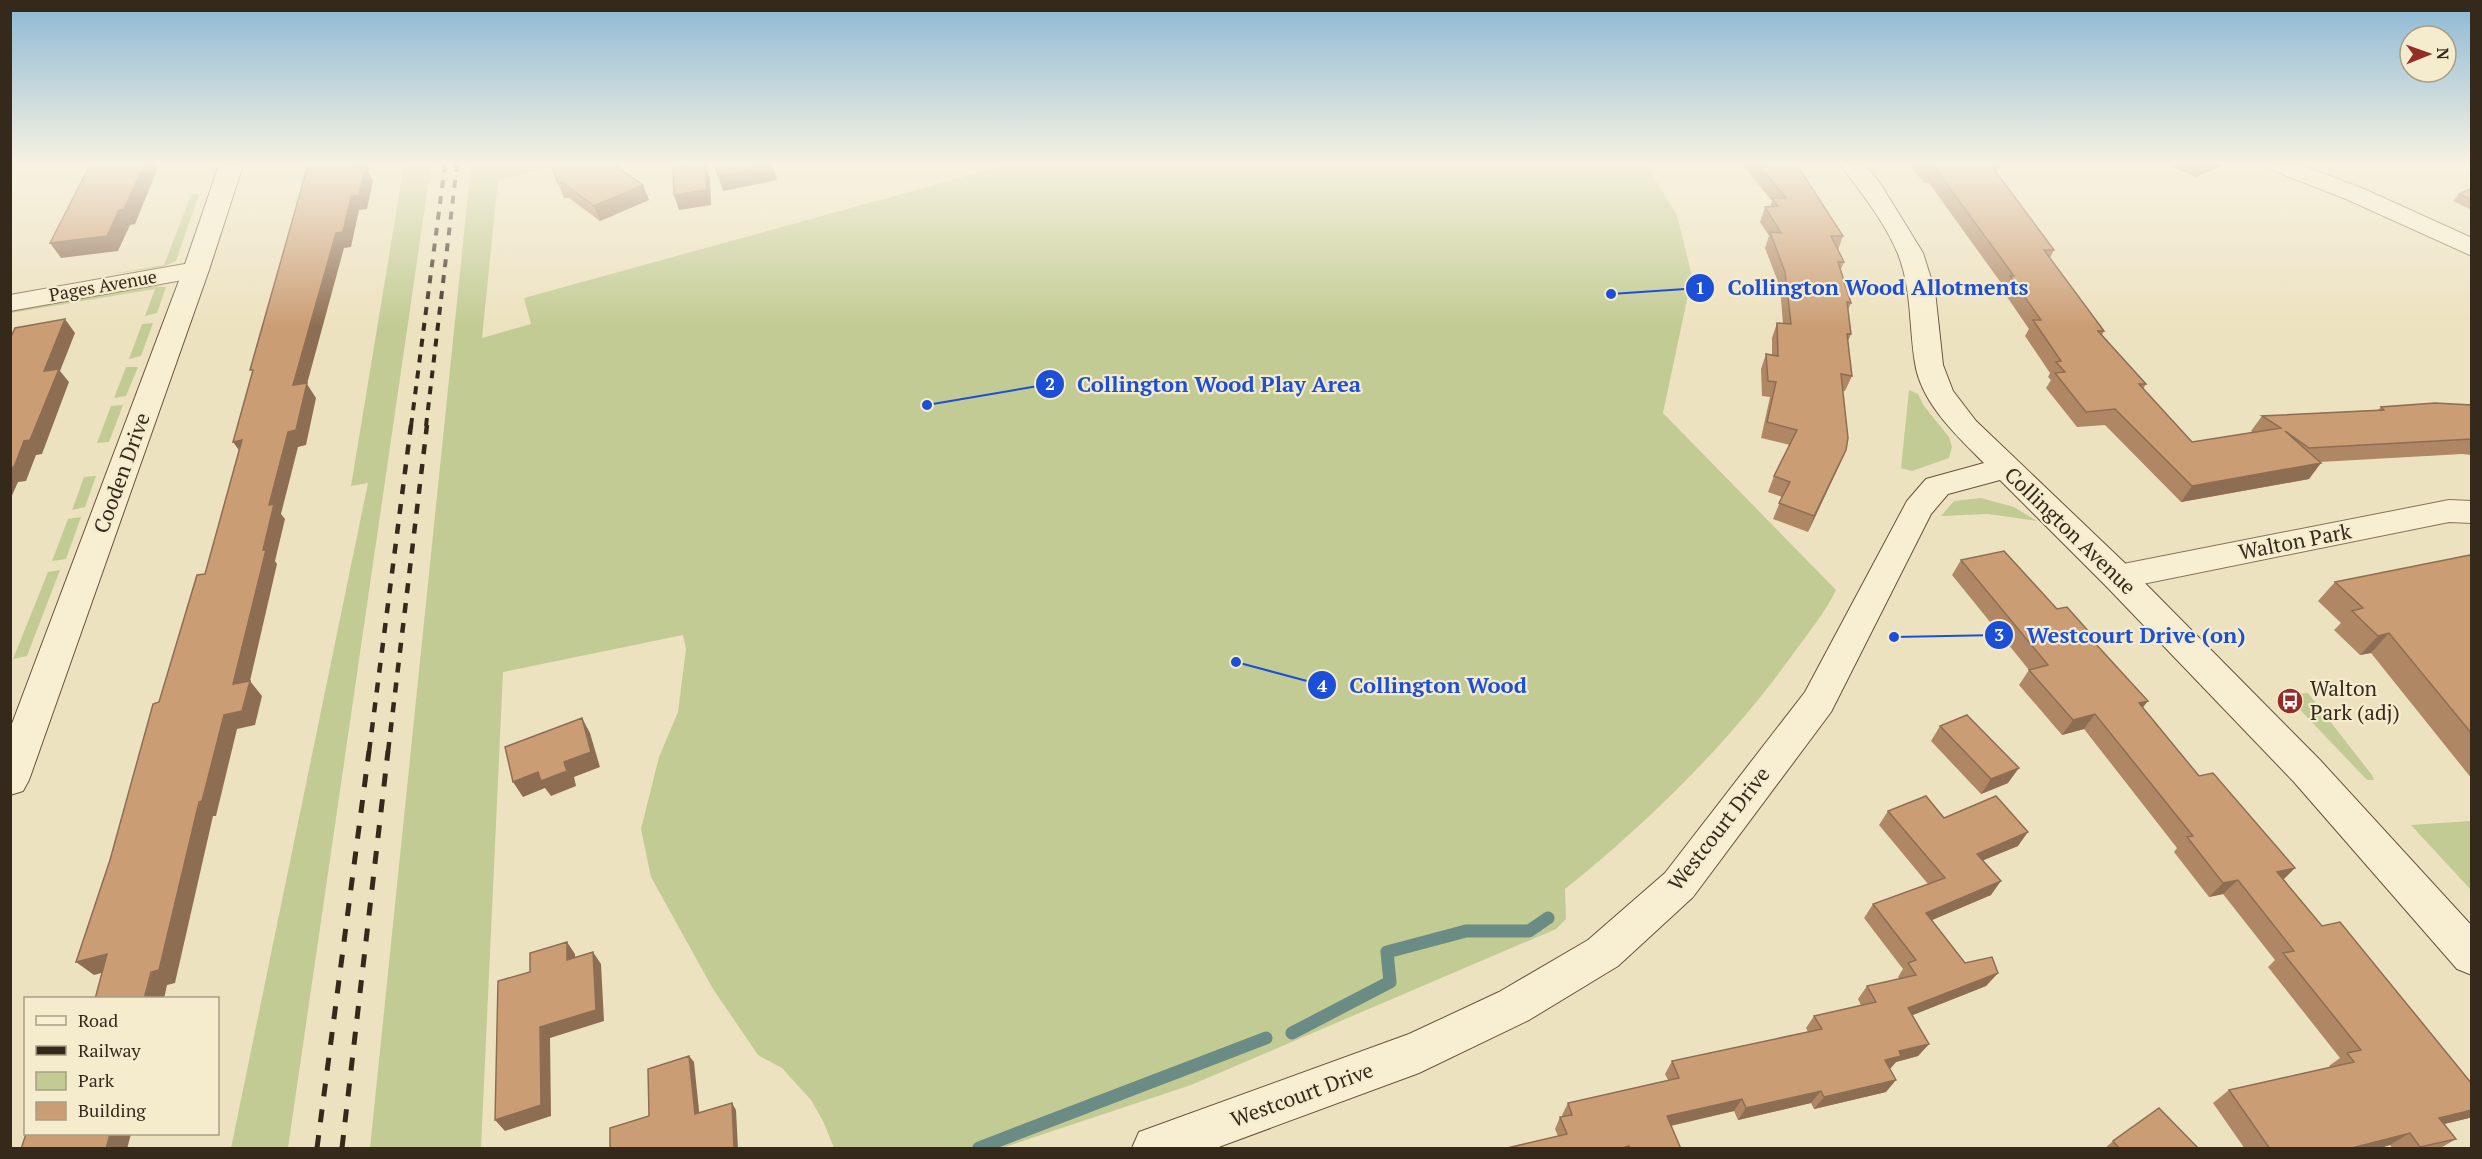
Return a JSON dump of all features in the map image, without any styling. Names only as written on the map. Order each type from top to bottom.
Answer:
[{"type":"street","name":"Cooden Drive","points":[[10,780],[213,219]]},
{"type":"street","name":"Collington Avenue","points":[[1890,219],[1910,253],[1922,291],[1929,365],[1939,393],[1966,428],[2118,577],[2307,771],[2472,956]]},
{"type":"street","points":[[2409,219],[2472,248]]},
{"type":"street","name":"Pages Avenue","points":[[10,303],[196,270]]},
{"type":"street","name":"Westcourt Drive","points":[[1155,1149],[1419,1052],[1514,1006],[1603,953],[1679,885],[1818,702],[1918,509],[1938,486],[2007,468]]},
{"type":"street","name":"Walton Park","points":[[2118,577],[2449,511],[2472,512]]},
{"type":"green space","points":[[182,219],[190,219],[176,261],[162,267],[106,275],[164,265]]},
{"type":"green space","points":[[395,219],[423,219],[288,1148],[231,1148],[368,483],[351,486]]},
{"type":"green space","points":[[465,219],[494,219],[482,338],[531,324],[524,298],[811,219],[1678,219],[1692,276],[1663,413],[1836,590],[1816,623],[1769,687],[1715,749],[1627,836],[1565,889],[1566,919],[1556,929],[1191,1085],[1002,1148],[834,1148],[811,1100],[782,1068],[758,1055],[713,989],[651,877],[641,829],[659,757],[678,712],[686,649],[683,635],[503,672],[481,1148],[370,1148]]},
{"type":"green space","points":[[154,286],[166,287],[157,313],[145,316],[155,289],[11,313],[11,310]]},
{"type":"green space","points":[[153,323],[141,356],[129,359],[142,324]]},
{"type":"green space","points":[[126,367],[138,367],[126,396],[114,398]]},
{"type":"green space","points":[[1909,390],[1918,394],[1924,406],[1949,437],[1952,447],[1949,458],[1912,471],[1901,468]]},
{"type":"green space","points":[[123,405],[109,442],[97,443],[111,406]]},
{"type":"green space","points":[[96,476],[85,507],[72,510],[84,477]]},
{"type":"green space","points":[[1981,498],[2014,507],[2037,521],[1988,514],[1941,516],[1954,501]]},
{"type":"green space","points":[[81,517],[66,559],[52,561],[68,519]]},
{"type":"green space","points":[[60,570],[27,656],[13,659],[48,572]]},
{"type":"green space","points":[[2308,693],[2374,780],[2367,780],[2286,695]]},
{"type":"green space","points":[[2472,821],[2471,890],[2411,825]]},
{"type":"building","points":[[62,219],[115,219],[107,236],[50,243]]},
{"type":"building","points":[[293,219],[346,219],[343,232],[336,233],[293,385],[307,383],[296,430],[288,432],[269,505],[274,504],[263,550],[266,550],[233,684],[250,681],[242,711],[224,715],[202,801],[199,802],[159,970],[151,972],[145,997],[96,997],[107,954],[76,962],[110,860],[153,704],[159,702],[197,575],[205,574],[242,440],[233,442],[253,370],[250,370]]},
{"type":"building","points":[[1772,219],[1832,219],[1843,236],[1831,236],[1844,262],[1838,262],[1851,303],[1847,302],[1851,334],[1847,334],[1852,376],[1841,374],[1848,438],[1846,450],[1814,516],[1779,503],[1790,482],[1774,476],[1797,430],[1767,422],[1776,382],[1768,381],[1766,354],[1778,356],[1777,323],[1791,324],[1785,272],[1770,232],[1781,233]]},
{"type":"building","points":[[1972,219],[2031,219],[2054,250],[2044,250],[2104,331],[2098,331],[2146,384],[2139,384],[2192,442],[2281,428],[2262,416],[2384,410],[2381,407],[2435,403],[2472,405],[2472,439],[2309,448],[2285,431],[2321,463],[2192,486],[2115,409],[2086,412],[2055,373],[2065,372],[2056,362],[2061,361],[2033,320],[2041,320],[2010,276],[2014,276]]},
{"type":"building","points":[[65,319],[44,371],[59,369],[30,440],[24,441],[14,467],[10,468],[10,339],[15,328]]},
{"type":"building","points":[[2004,551],[2057,609],[2067,607],[2097,641],[2094,642],[2148,701],[2139,703],[2199,776],[2213,773],[2295,868],[2277,872],[2322,926],[2340,922],[2472,1084],[2472,1110],[2439,1118],[2456,1139],[2420,1147],[2410,1133],[2348,1149],[2270,1149],[2229,1090],[2354,1062],[2347,1053],[2361,1050],[2283,953],[2294,951],[2238,880],[2223,883],[2187,837],[2193,836],[2095,714],[2073,720],[2029,670],[2048,665],[1961,560]]},
{"type":"building","points":[[2472,555],[2472,734],[2389,633],[2378,636],[2352,611],[2363,608],[2335,582]]},
{"type":"building","points":[[1967,715],[2019,768],[1991,779],[1940,726]]},
{"type":"building","points":[[582,718],[591,752],[564,762],[567,771],[541,781],[538,772],[513,782],[505,747]]},
{"type":"building","points":[[1926,796],[1944,818],[1996,796],[2028,832],[1977,854],[2001,881],[1926,913],[1965,963],[1992,957],[1998,973],[1908,1008],[1929,1044],[1899,1051],[1901,1056],[1885,1060],[1896,1080],[1824,1097],[1821,1091],[1746,1108],[1742,1099],[1667,1116],[1681,1149],[1630,1149],[1629,1146],[1619,1149],[1503,1149],[1567,1134],[1560,1117],[1572,1115],[1568,1103],[1679,1078],[1672,1061],[1822,1029],[1814,1016],[1876,1002],[1867,986],[1916,975],[1908,963],[1916,960],[1873,904],[1945,878],[1888,811]]},
{"type":"building","points":[[567,942],[567,960],[593,952],[596,1010],[540,1027],[541,1105],[495,1120],[498,981],[530,972],[530,953]]},
{"type":"building","points":[[689,1056],[695,1114],[732,1103],[734,1149],[610,1149],[610,1128],[649,1116],[648,1069]]},
{"type":"building","points":[[2159,1108],[2199,1149],[2120,1149],[2113,1141]]},
{"type":"building","points":[[26,1135],[110,1135],[106,1149],[21,1149]]},
{"type":"waterway","points":[[1292,1033],[1390,982],[1387,952],[1466,931],[1529,931],[1548,918]]},
{"type":"waterway","points":[[979,1148],[1266,1038]]},
{"type":"railway","points":[[411,426],[438,219]]},
{"type":"railway","points":[[426,426],[451,219]]},
{"type":"railway","points":[[369,752],[411,425]]},
{"type":"railway","points":[[388,752],[427,425]]},
{"type":"railway","points":[[317,1148],[369,751]]},
{"type":"railway","points":[[342,1148],[388,751]]},
{"type":"place","name":"Collington Wood Allotments","points":[[1611,294]]},
{"type":"place","name":"Collington Wood Play Area","points":[[927,405]]},
{"type":"place","name":"Westcourt Drive (on)","points":[[1894,637]]},
{"type":"place","name":"Collington Wood","points":[[1236,662]]},
{"type":"place","name":"Walton Park (adj)","points":[[2290,701]]}]
